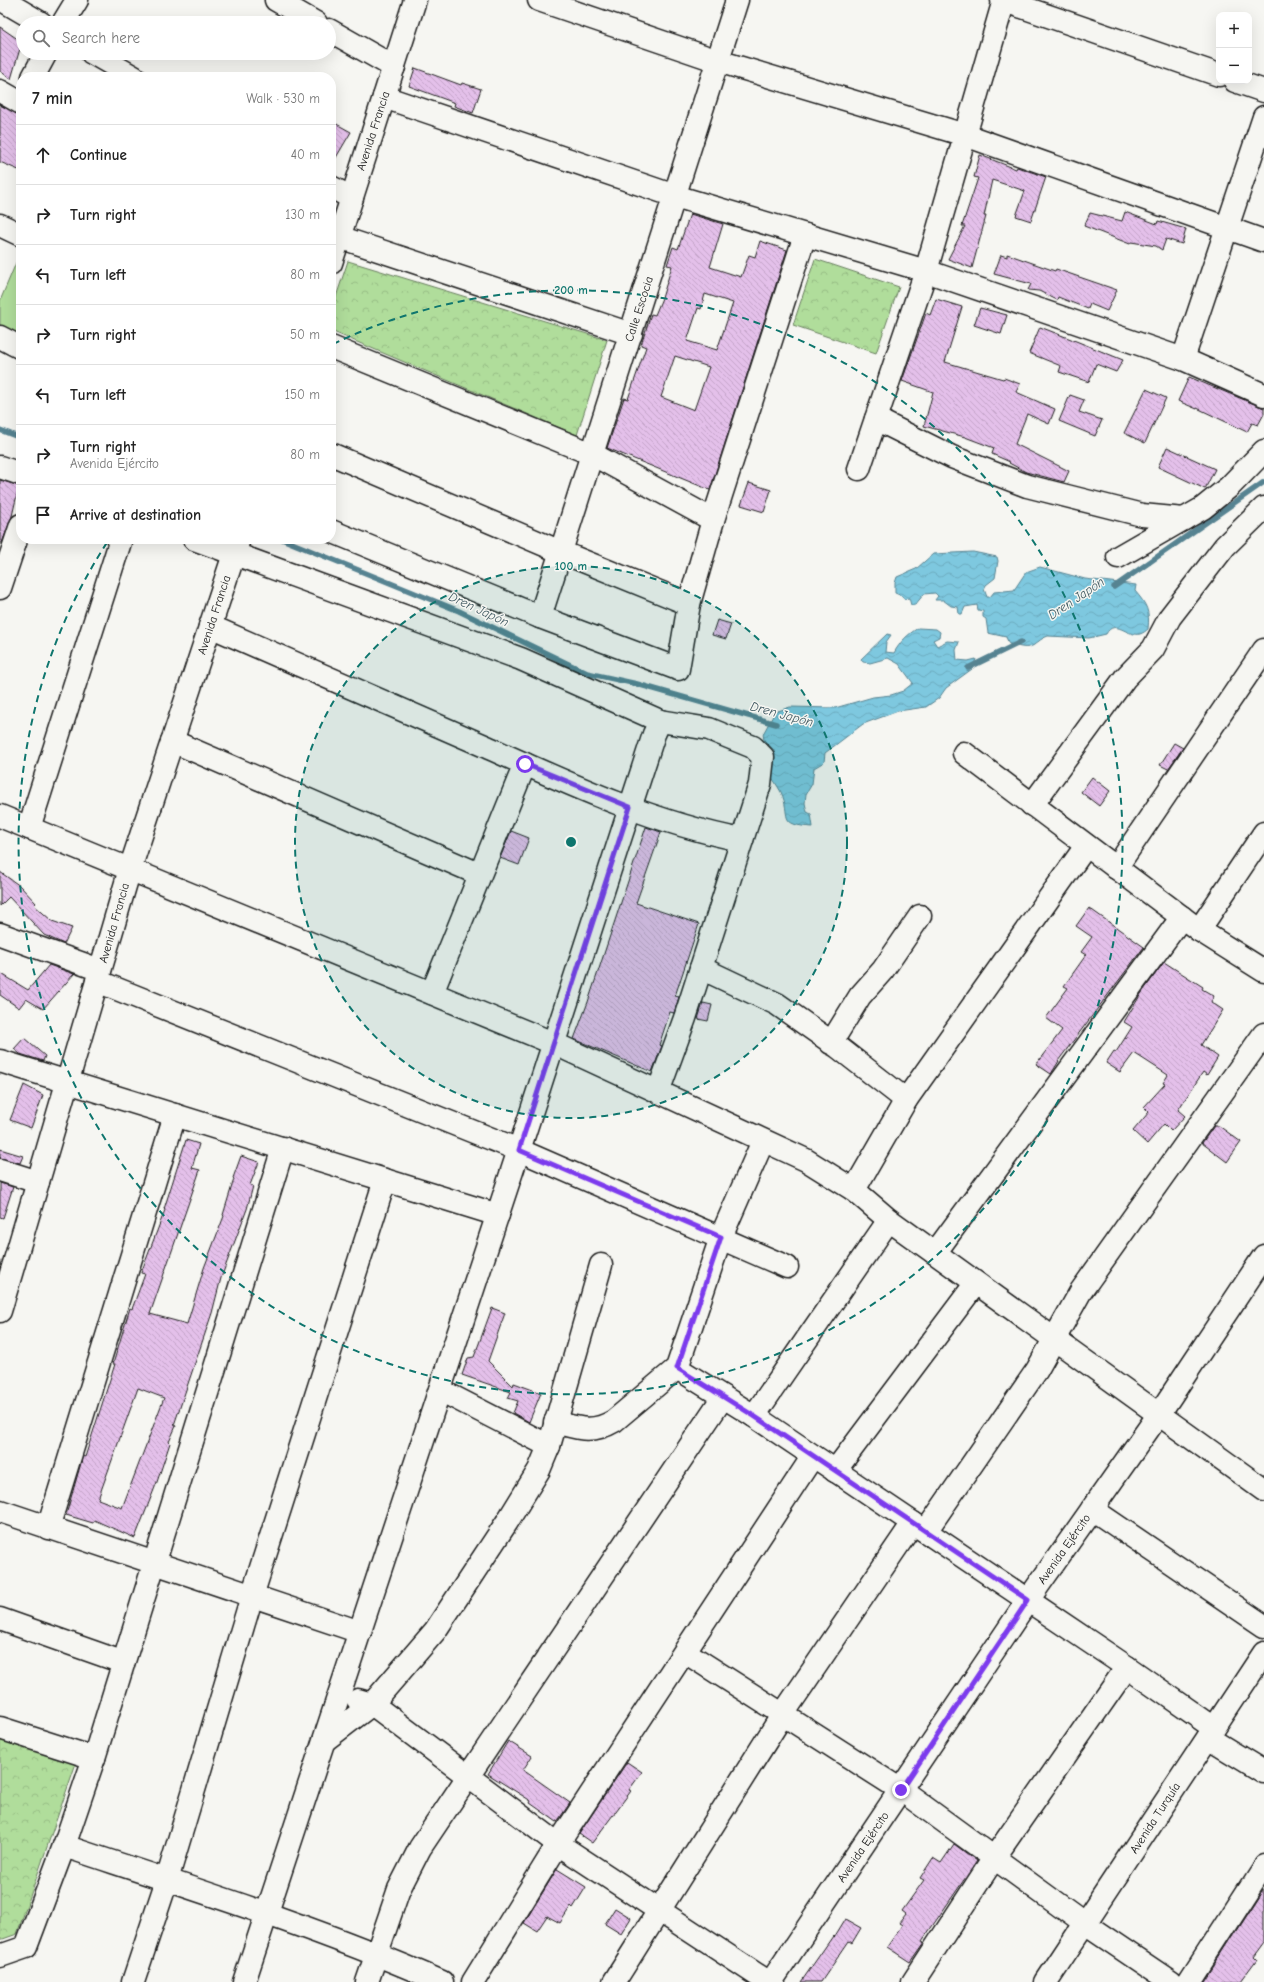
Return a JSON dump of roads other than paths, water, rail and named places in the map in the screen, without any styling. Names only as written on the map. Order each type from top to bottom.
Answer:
[{"type":"street","points":[[2,0],[29,16]]},
{"type":"street","points":[[67,16],[77,0]]},
{"type":"street","points":[[276,0],[304,16]]},
{"type":"street","name":"Avenida Francia","points":[[336,247],[415,0]]},
{"type":"street","points":[[539,0],[718,61],[965,135],[1264,241]]},
{"type":"street","name":"Calle Escocia","points":[[540,617],[738,0]]},
{"type":"street","points":[[859,469],[926,271],[1003,0],[1216,74]]},
{"type":"street","points":[[336,34],[394,67]]},
{"type":"street","points":[[36,72],[42,60]]},
{"type":"street","points":[[104,60],[125,72]]},
{"type":"street","points":[[1244,84],[1264,91]]},
{"type":"street","points":[[0,91],[16,99]]},
{"type":"street","points":[[384,97],[675,196],[926,271],[1183,359],[1264,394]]},
{"type":"street","points":[[1183,359],[1264,117]]},
{"type":"street","points":[[336,190],[352,198]]},
{"type":"street","points":[[0,225],[16,233]]},
{"type":"street","points":[[336,533],[540,617],[678,669],[689,604],[713,520],[805,235]]},
{"type":"street","points":[[339,237],[631,334]]},
{"type":"street","points":[[0,337],[16,345]]},
{"type":"street","points":[[336,349],[592,454],[713,520]]},
{"type":"street","points":[[876,419],[952,457],[1027,486],[1142,515],[1184,519]]},
{"type":"street","points":[[1118,556],[1203,508],[1229,487],[1264,451]]},
{"type":"street","points":[[336,456],[561,552],[689,604]]},
{"type":"street","points":[[0,467],[16,472]]},
{"type":"street","points":[[1032,805],[1124,678],[1153,649],[1170,617],[1225,546],[1264,508]]},
{"type":"street","points":[[0,588],[16,540]]},
{"type":"street","points":[[29,828],[119,544]]},
{"type":"street","points":[[238,545],[521,659],[660,721],[709,728],[753,748],[764,757],[760,784],[701,968],[658,1092]]},
{"type":"street","name":"Avenida Francia","points":[[0,1311],[4,1280],[38,1182],[130,869],[238,545]]},
{"type":"street","points":[[210,626],[525,764],[630,807],[702,832],[742,840]]},
{"type":"street","points":[[1116,868],[1264,650]]},
{"type":"street","points":[[244,1982],[268,1914],[498,1214],[654,734],[660,721]]},
{"type":"street","points":[[172,741],[479,874]]},
{"type":"street","points":[[964,753],[1199,930],[1264,971]]},
{"type":"street","points":[[432,993],[479,874],[525,764]]},
{"type":"street","points":[[0,816],[553,1043],[806,1160],[854,1190],[889,1220],[976,1283],[1159,1414],[1262,1483]]},
{"type":"street","points":[[1199,930],[1264,833]]},
{"type":"street","points":[[854,1190],[906,1100],[1086,846]]},
{"type":"street","points":[[832,1043],[860,996],[883,970],[920,916]]},
{"type":"street","points":[[935,1253],[1182,917]]},
{"type":"street","points":[[0,934],[519,1150],[787,1267]]},
{"type":"street","points":[[701,968],[777,1004],[832,1043],[906,1100]]},
{"type":"street","points":[[614,1982],[783,1714],[1037,1370],[1056,1339],[1081,1291],[1264,1034]]},
{"type":"street","points":[[0,1061],[498,1214]]},
{"type":"street","points":[[48,1528],[175,1115]]},
{"type":"street","points":[[555,1422],[587,1430],[604,1428],[677,1368],[721,1237],[764,1141]]},
{"type":"street","points":[[0,1956],[26,1947],[64,1846],[94,1758],[122,1662],[283,1148]]},
{"type":"street","points":[[0,1170],[38,1182]]},
{"type":"street","points":[[133,1982],[167,1880],[252,1596],[385,1180]]},
{"type":"street","points":[[754,1416],[889,1220]]},
{"type":"street","name":"Avenida Ejército","points":[[771,1982],[1028,1600],[1159,1414],[1264,1256]]},
{"type":"street","points":[[325,1740],[372,1704],[436,1631],[539,1470],[549,1446],[601,1265]]},
{"type":"street","points":[[835,1470],[976,1283]]},
{"type":"street","points":[[677,1368],[754,1416],[1127,1667],[1211,1733],[1264,1772]]},
{"type":"street","points":[[440,1390],[549,1446]]},
{"type":"street","points":[[367,1982],[399,1889],[412,1861],[723,1397]]},
{"type":"street","points":[[473,1982],[558,1844],[813,1456]]},
{"type":"street","points":[[1092,1509],[1264,1626]]},
{"type":"street","points":[[0,1511],[360,1632]]},
{"type":"street","points":[[0,1619],[122,1662]]},
{"type":"street","points":[[685,1652],[901,1790],[1085,1924],[1171,1982]]},
{"type":"street","name":"Avenida Turquía","points":[[1046,1982],[1264,1653]]},
{"type":"street","points":[[913,1982],[994,1858],[1127,1667]]},
{"type":"street","points":[[340,1694],[372,1704],[558,1844],[768,1982]]},
{"type":"street","points":[[0,1728],[94,1758]]},
{"type":"street","points":[[64,1846],[268,1914],[376,1954],[442,1982]]},
{"type":"street","points":[[1189,1982],[1264,1866]]},
{"type":"water","points":[[973,552],[997,557],[998,561],[995,578],[986,585],[984,589],[987,597],[990,597],[994,592],[1014,590],[1026,572],[1040,567],[1085,579],[1136,585],[1135,591],[1147,608],[1148,629],[1141,634],[1135,634],[1113,628],[1106,634],[1089,638],[1048,636],[1034,645],[1022,647],[1009,644],[1006,637],[988,633],[986,619],[983,617],[983,611],[978,610],[977,605],[965,607],[962,614],[959,614],[958,607],[951,606],[943,600],[935,600],[938,596],[935,593],[924,594],[915,605],[911,605],[909,598],[904,599],[902,596],[895,593],[895,583],[897,577],[916,569],[933,554]]},
{"type":"water","points":[[918,628],[936,629],[940,632],[939,637],[933,640],[937,646],[947,641],[959,642],[956,650],[957,660],[968,661],[976,659],[972,669],[946,688],[939,698],[926,707],[898,711],[863,724],[825,753],[824,762],[814,768],[812,784],[806,794],[805,803],[807,812],[811,814],[813,827],[794,824],[787,818],[781,792],[769,773],[774,750],[764,740],[763,734],[775,712],[790,707],[835,708],[873,697],[891,695],[903,691],[913,683],[899,664],[888,658],[870,663],[863,662],[861,659],[887,634],[891,635],[886,642],[885,652],[894,653],[904,639]]},
{"type":"waterway","name":"Dren Japón","points":[[0,430],[16,436]]},
{"type":"waterway","name":"Dren Japón","points":[[1114,587],[1264,482]]},
{"type":"waterway","name":"Dren Japón","points":[[294,544],[459,611],[587,673],[637,684],[776,724]]},
{"type":"waterway","name":"Dren Japón","points":[[968,668],[1021,642]]}]
